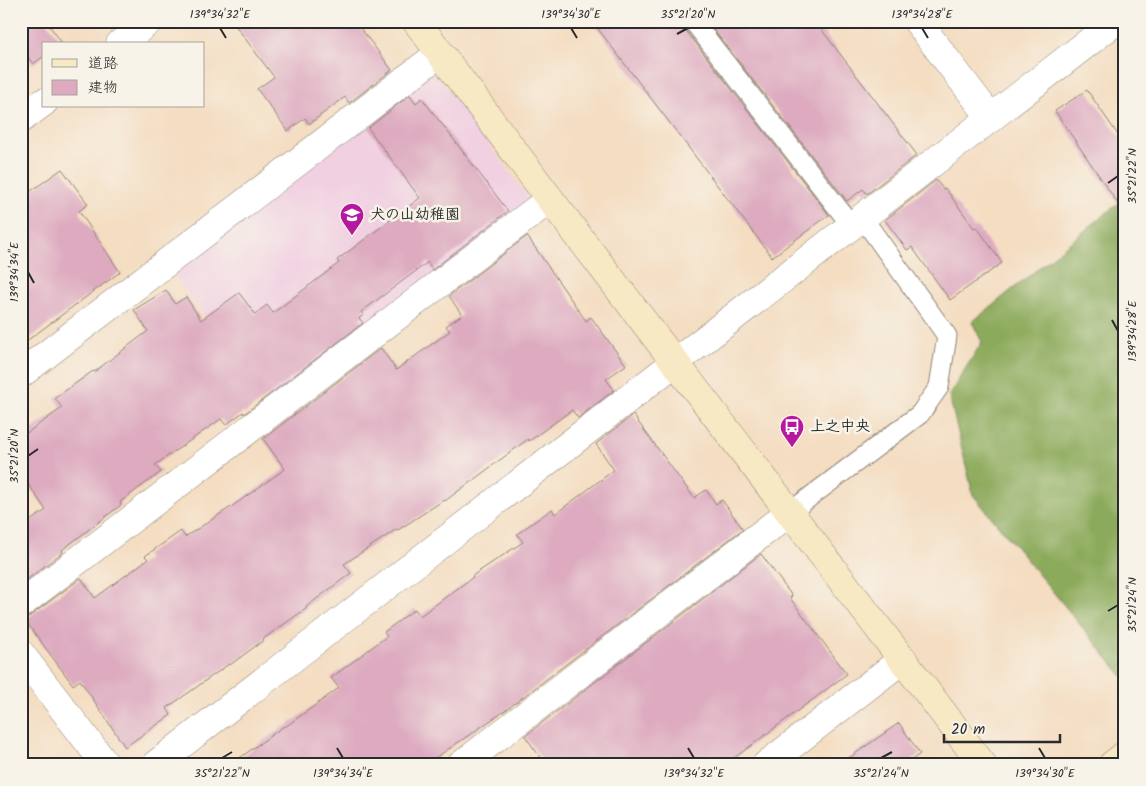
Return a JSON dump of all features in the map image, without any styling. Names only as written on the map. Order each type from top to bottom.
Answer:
[{"type":"street","points":[[123,42],[149,21]]},
{"type":"street","points":[[416,21],[983,765]]},
{"type":"street","points":[[917,21],[991,118]]},
{"type":"street","points":[[155,765],[1116,21]]},
{"type":"street","points":[[21,374],[440,53]]},
{"type":"street","points":[[21,119],[42,103]]},
{"type":"street","points":[[21,604],[550,199]]},
{"type":"street","points":[[461,765],[790,512]]},
{"type":"street","points":[[21,654],[106,765]]},
{"type":"street","points":[[766,765],[903,659]]},
{"type":"street","points":[[1112,765],[1125,755]]},
{"type":"lane","points":[[693,21],[857,221],[947,336],[939,387],[920,414],[790,512]]},
{"type":"shaded area","name":"犬の山幼稚園","points":[[434,71],[531,201],[273,406],[171,271]]},
{"type":"green space","points":[[1125,198],[1125,679],[973,495],[949,395],[982,342],[972,322]]},
{"type":"building","points":[[21,21],[46,21],[61,42],[42,42],[42,57],[33,64],[21,48]]},
{"type":"building","points":[[232,21],[355,21],[392,70],[349,103],[345,97],[309,124],[305,118],[288,131],[257,89],[274,77]]},
{"type":"building","points":[[592,21],[682,21],[684,28],[829,215],[772,257]]},
{"type":"building","points":[[707,21],[815,21],[917,155],[867,194],[863,189],[847,201]]},
{"type":"building","points":[[1087,90],[1125,145],[1125,214],[1055,111]]},
{"type":"building","points":[[410,95],[416,103],[422,98],[508,211],[432,270],[428,262],[361,312],[364,315],[359,318],[363,323],[244,414],[243,412],[226,425],[221,419],[155,465],[161,472],[120,502],[121,505],[21,584],[21,527],[46,510],[21,474],[21,437],[62,408],[55,398],[94,372],[148,331],[134,310],[166,290],[175,304],[186,297],[201,320],[239,293],[255,314],[267,305],[273,313],[339,263],[337,260],[420,198],[368,128]]},
{"type":"building","points":[[62,169],[88,204],[79,211],[120,272],[21,345],[21,198]]},
{"type":"building","points":[[936,180],[943,189],[945,188],[974,228],[977,227],[1002,263],[950,300],[912,247],[907,250],[885,220]]},
{"type":"building","points":[[527,236],[586,321],[591,317],[626,365],[606,379],[614,390],[578,418],[572,410],[529,441],[528,439],[445,501],[397,529],[344,564],[351,573],[230,665],[167,708],[171,715],[125,747],[80,680],[73,685],[24,619],[81,578],[95,598],[148,559],[145,556],[181,531],[185,537],[285,469],[263,439],[381,348],[396,370],[450,331],[446,326],[462,315],[449,296]]},
{"type":"building","points":[[633,415],[694,498],[706,490],[716,504],[722,500],[743,529],[506,710],[425,765],[230,765],[339,688],[331,678],[387,636],[384,632],[415,609],[420,616],[472,576],[523,542],[517,534],[552,509],[555,514],[614,470],[596,444]]},
{"type":"building","points":[[761,554],[792,596],[790,598],[847,674],[725,765],[546,765],[525,736]]},
{"type":"building","points":[[899,723],[920,754],[905,765],[839,765]]},
{"type":"place","name":"犬の山幼稚園","points":[[352,236]]},
{"type":"place","name":"上之中央","points":[[792,448]]}]
